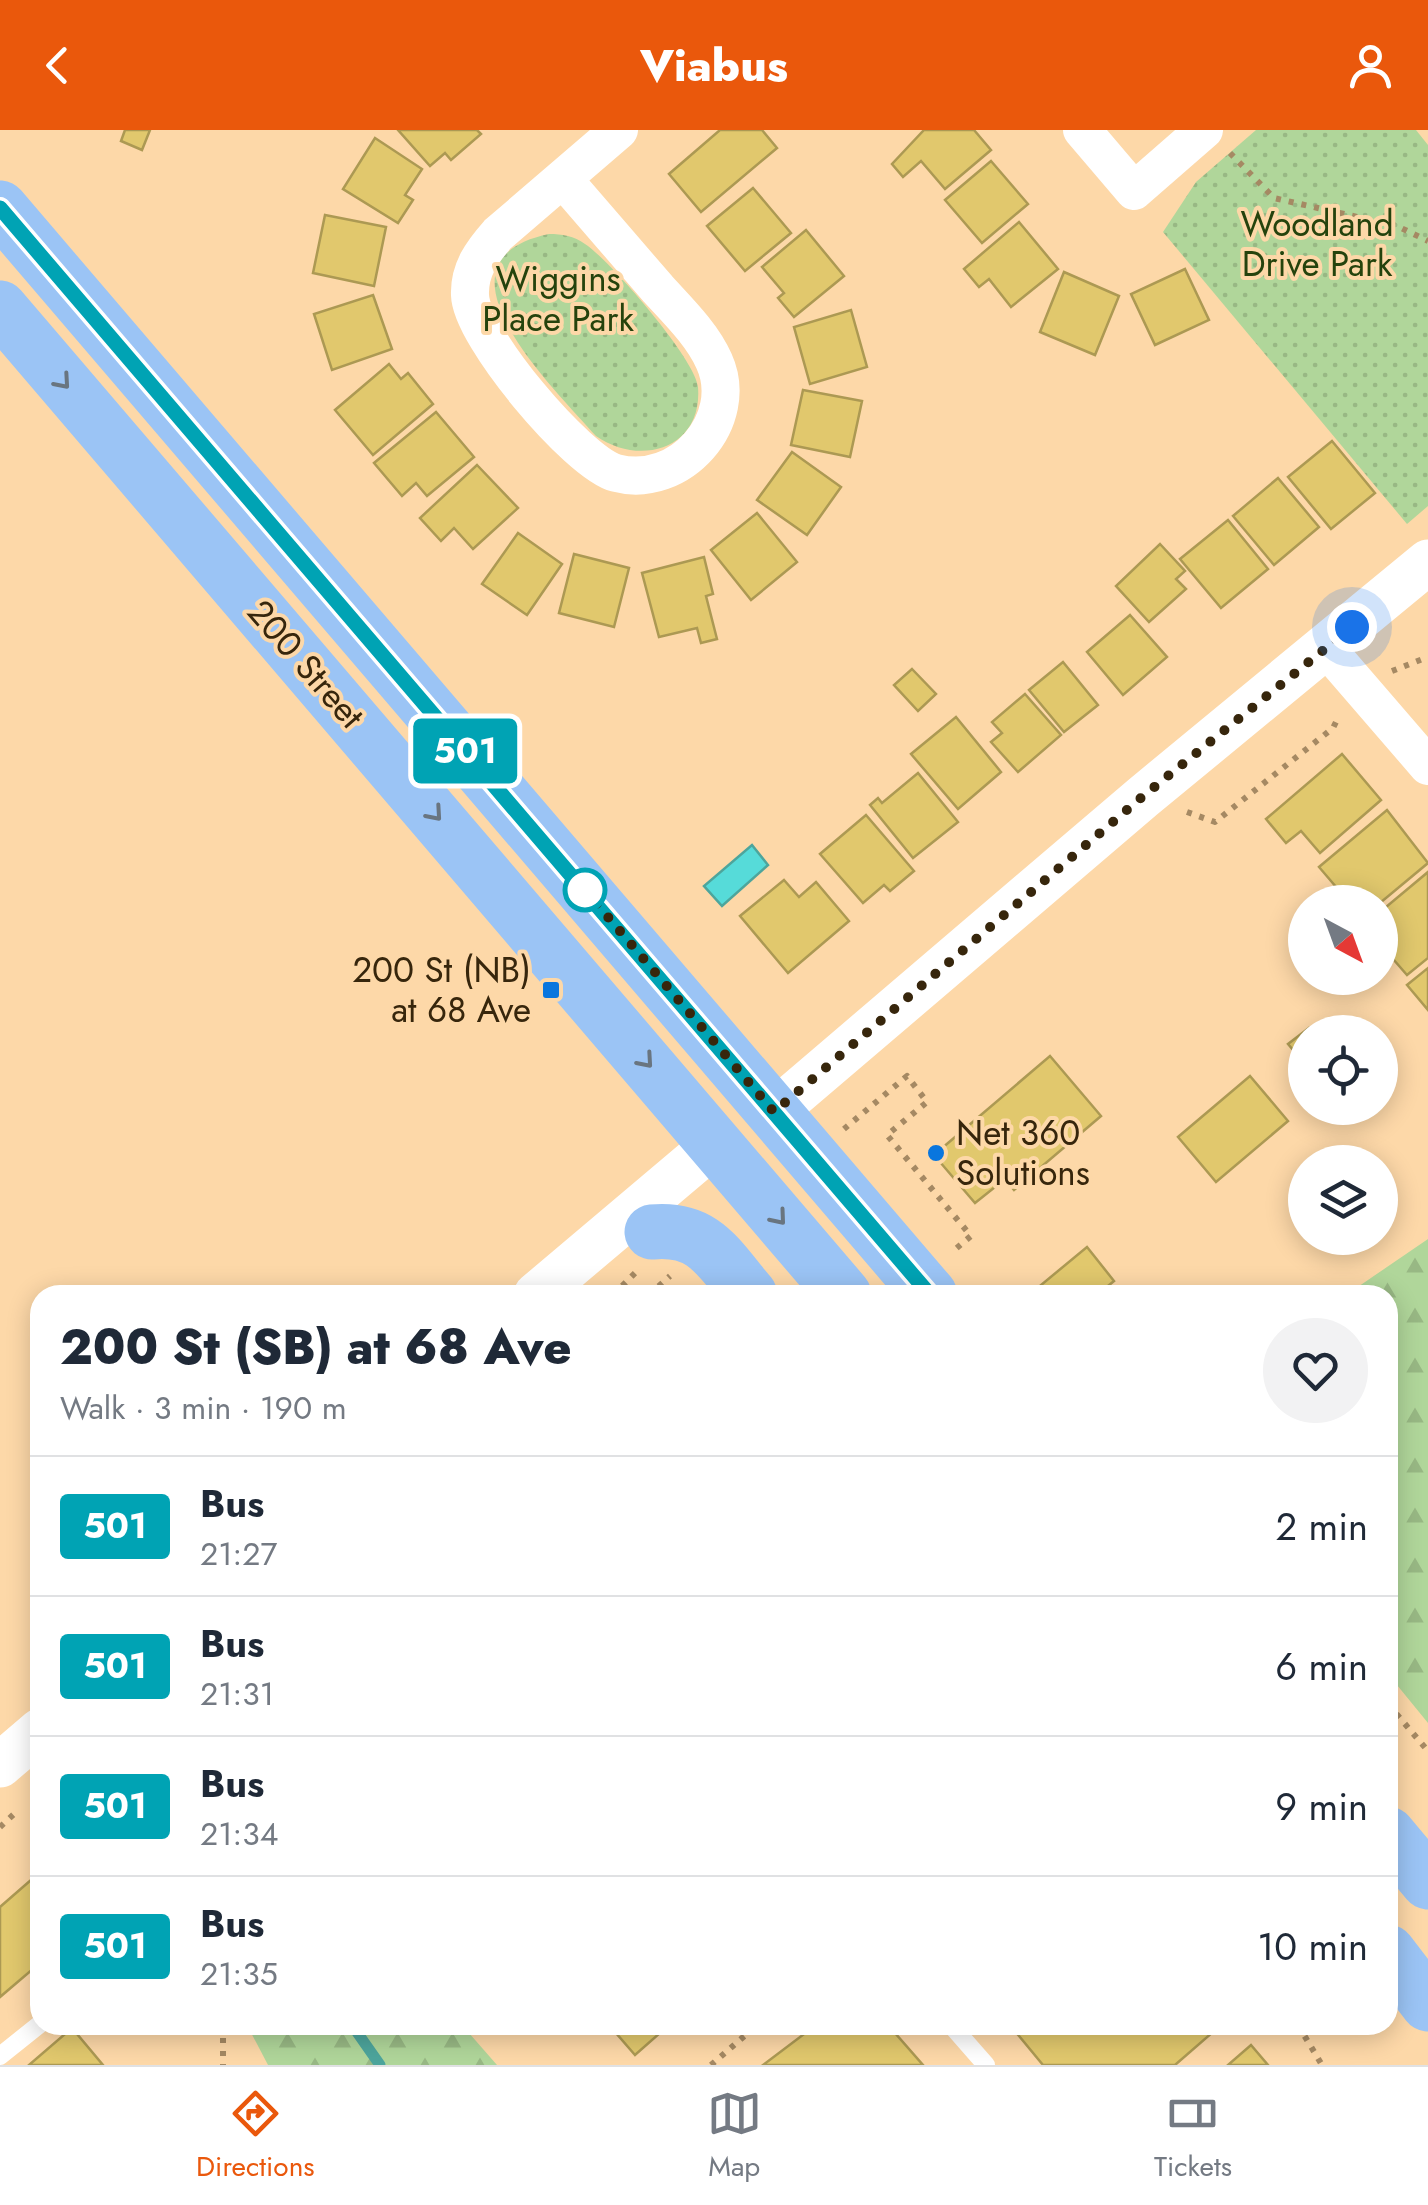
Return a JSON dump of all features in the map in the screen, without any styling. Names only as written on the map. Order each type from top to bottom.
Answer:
[{"type":"main road","name":"200 Street","points":[[0,208],[921,1285]]},
{"type":"main road","name":"200 Street","points":[[0,308],[836,1285]]},
{"type":"main road","points":[[652,1232],[687,1232],[705,1242],[742,1285]]},
{"type":"main road","points":[[1398,1846],[1428,1882]]},
{"type":"main road","points":[[1398,1965],[1428,2004]]},
{"type":"main road","points":[[1398,1993],[1428,2021]]},
{"type":"street","points":[[563,179],[691,326],[720,376],[722,401],[712,428],[695,452],[672,466],[630,475],[596,462],[496,356],[476,322],[470,280],[482,253],[563,179],[620,130]]},
{"type":"street","points":[[1082,130],[1134,191],[1216,140]]},
{"type":"street","points":[[774,1112],[1142,797],[1327,649],[1428,562]]},
{"type":"street","points":[[1327,649],[1428,766]]},
{"type":"street","points":[[548,1285],[716,1143]]},
{"type":"street","points":[[590,1285],[652,1232]]},
{"type":"street","points":[[0,1765],[30,1740]]},
{"type":"lane","points":[[1,2052],[30,2031]]},
{"type":"lane","points":[[960,2035],[986,2065]]},
{"type":"path","points":[[1216,140],[1274,198],[1396,226],[1428,241]]},
{"type":"path","points":[[1390,672],[1428,656]]},
{"type":"path","points":[[1184,811],[1215,822],[1333,728],[1342,710]]},
{"type":"path","points":[[1398,1716],[1428,1751]]},
{"type":"path","points":[[0,1827],[14,1814]]},
{"type":"path","points":[[223,2035],[224,2065]]},
{"type":"path","points":[[711,2065],[746,2035]]},
{"type":"path","points":[[1304,2035],[1322,2065]]},
{"type":"green space","name":"Woodland Drive Park","points":[[1256,130],[1416,130],[1428,145],[1428,506],[1407,524],[1163,232],[1196,182]]},
{"type":"green space","name":"Wiggins Place Park","points":[[549,234],[577,239],[597,254],[650,311],[683,356],[698,387],[697,408],[680,438],[649,450],[631,450],[596,436],[554,390],[509,329],[497,298],[496,271],[512,249]]},
{"type":"green space","points":[[1428,1239],[1428,1723],[1398,1686],[1398,1285],[1361,1285]]},
{"type":"green space","points":[[252,2035],[471,2035],[497,2065],[268,2065]]},
{"type":"water","points":[[752,845],[768,865],[722,906],[704,886]]},
{"type":"building","points":[[125,130],[150,130],[142,150],[121,141]]},
{"type":"building","points":[[398,130],[477,130],[481,134],[451,160],[445,153],[430,166]]},
{"type":"building","points":[[720,130],[762,130],[777,148],[701,212],[669,174]]},
{"type":"building","points":[[924,130],[974,130],[991,150],[945,189],[921,161],[903,177],[892,164]]},
{"type":"building","points":[[375,138],[422,169],[405,195],[413,200],[398,223],[343,189]]},
{"type":"building","points":[[991,161],[1028,204],[982,243],[945,200]]},
{"type":"building","points":[[753,188],[791,233],[745,271],[707,226]]},
{"type":"building","points":[[325,215],[386,227],[374,286],[313,273]]},
{"type":"building","points":[[1019,222],[1058,269],[1011,307],[989,279],[979,287],[964,269]]},
{"type":"building","points":[[806,230],[844,276],[794,317],[778,298],[784,293],[762,267]]},
{"type":"building","points":[[1185,269],[1209,320],[1155,345],[1131,294]]},
{"type":"building","points":[[1064,272],[1119,296],[1095,355],[1040,332]]},
{"type":"building","points":[[373,295],[392,349],[332,370],[314,314]]},
{"type":"building","points":[[851,310],[867,367],[810,384],[794,327]]},
{"type":"building","points":[[389,364],[401,379],[408,373],[433,404],[373,455],[335,410]]},
{"type":"building","points":[[803,390],[862,401],[850,457],[791,445]]},
{"type":"building","points":[[436,412],[474,457],[427,496],[416,483],[402,496],[374,463]]},
{"type":"building","points":[[1332,441],[1375,493],[1331,529],[1288,477]]},
{"type":"building","points":[[792,452],[841,487],[807,535],[757,500]]},
{"type":"building","points":[[477,465],[518,508],[473,549],[454,528],[441,541],[420,518]]},
{"type":"building","points":[[1278,478],[1319,527],[1274,565],[1233,516]]},
{"type":"building","points":[[757,513],[797,562],[751,600],[711,550]]},
{"type":"building","points":[[1228,520],[1268,569],[1221,608],[1180,559]]},
{"type":"building","points":[[518,533],[562,564],[527,615],[482,584]]},
{"type":"building","points":[[1160,544],[1185,571],[1176,579],[1186,589],[1149,622],[1116,586]]},
{"type":"building","points":[[574,554],[629,568],[614,627],[559,613]]},
{"type":"building","points":[[704,557],[713,594],[706,596],[717,639],[701,643],[697,628],[659,637],[642,573]]},
{"type":"building","points":[[1130,615],[1167,657],[1123,695],[1087,652]]},
{"type":"building","points":[[1063,662],[1098,705],[1064,732],[1029,690]]},
{"type":"building","points":[[912,669],[936,694],[918,711],[894,685]]},
{"type":"building","points":[[1025,694],[1061,735],[1018,772],[991,742],[1002,733],[992,722]]},
{"type":"building","points":[[956,717],[1001,772],[958,809],[911,754]]},
{"type":"building","points":[[1342,754],[1381,800],[1320,853],[1301,831],[1286,843],[1266,819]]},
{"type":"building","points":[[918,773],[958,822],[913,858],[870,805],[878,798],[882,803]]},
{"type":"building","points":[[1387,810],[1428,863],[1398,888],[1334,885],[1319,867]]},
{"type":"building","points":[[866,815],[914,871],[890,891],[884,885],[863,903],[820,854]]},
{"type":"building","points":[[1428,872],[1428,958],[1407,975],[1398,965],[1398,897]]},
{"type":"building","points":[[784,880],[799,897],[816,882],[849,921],[788,973],[740,916]]},
{"type":"building","points":[[1428,968],[1428,1010],[1407,985]]},
{"type":"building","points":[[1050,1056],[1101,1116],[1014,1190],[1005,1179],[975,1203],[934,1155]]},
{"type":"building","points":[[1250,1076],[1288,1121],[1216,1182],[1178,1137]]},
{"type":"building","points":[[1087,1247],[1114,1281],[1109,1285],[1041,1285]]},
{"type":"building","points":[[30,1881],[30,1972],[0,1997],[0,1907]]},
{"type":"building","points":[[64,2035],[78,2035],[103,2065],[29,2065]]},
{"type":"building","points":[[618,2035],[658,2035],[635,2055]]},
{"type":"building","points":[[803,2035],[897,2035],[923,2065],[763,2065]]},
{"type":"building","points":[[1018,2035],[1210,2035],[1175,2065],[1043,2065]]},
{"type":"building","points":[[1251,2045],[1268,2065],[1228,2065]]},
{"type":"waterway","points":[[359,2035],[380,2065]]},
{"type":"bus line","name":"501","points":[[0,208],[921,1285]]},
{"type":"place","name":"200 St (NB) at 68 Ave","points":[[551,990]]},
{"type":"place","name":"Net 360 Solutions","points":[[936,1153]]},
{"type":"route","points":[[585,890],[774,1112],[1142,797],[1352,627]]}]
